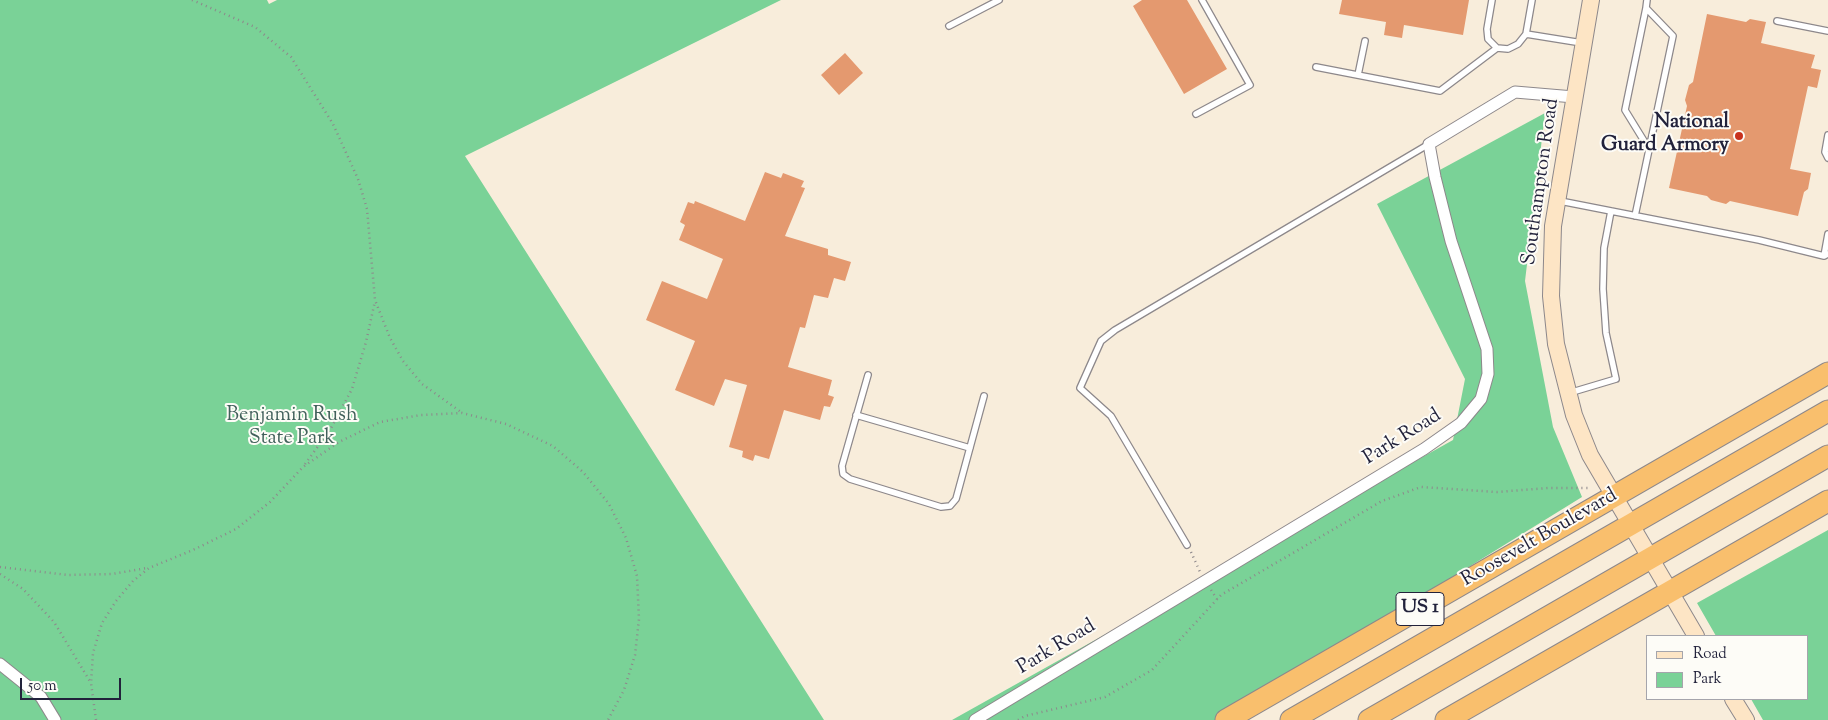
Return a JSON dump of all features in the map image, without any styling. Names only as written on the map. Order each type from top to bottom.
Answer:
[{"type":"highway","name":"Roosevelt Boulevard","points":[[1226,720],[1828,373]]},
{"type":"highway","name":"Roosevelt Boulevard","points":[[1292,720],[1828,411]]},
{"type":"highway","points":[[1369,720],[1828,456]]},
{"type":"highway","points":[[1446,720],[1828,500]]},
{"type":"street","name":"Southampton Road","points":[[1591,0],[1557,200],[1551,248],[1551,296],[1556,344],[1567,394],[1584,442],[1629,525],[1695,635]]},
{"type":"street","points":[[1430,144],[1515,92],[1574,97]]},
{"type":"street","name":"Park Road","points":[[976,720],[1424,449],[1461,423],[1481,399],[1488,374],[1486,350],[1451,241],[1435,177],[1430,144]]},
{"type":"street","points":[[0,664],[41,697],[55,720]]},
{"type":"street","points":[[1734,700],[1746,720]]},
{"type":"lane","points":[[949,26],[998,0]]},
{"type":"lane","points":[[1196,114],[1250,85],[1202,0]]},
{"type":"lane","points":[[1492,0],[1487,30],[1488,39],[1497,48],[1508,49],[1518,44],[1526,34],[1532,0]]},
{"type":"lane","points":[[1647,0],[1624,110],[1649,149]]},
{"type":"lane","points":[[1635,216],[1672,36],[1646,8]]},
{"type":"lane","points":[[1777,21],[1828,30]]},
{"type":"lane","points":[[1526,34],[1584,43]]},
{"type":"lane","points":[[1358,75],[1365,40]]},
{"type":"lane","points":[[1316,67],[1440,91],[1497,48]]},
{"type":"lane","points":[[1828,135],[1825,152],[1828,158]]},
{"type":"lane","points":[[1187,545],[1111,416],[1080,388],[1101,341],[1115,330],[1430,144]]},
{"type":"lane","points":[[1557,200],[1826,255],[1828,234]]},
{"type":"lane","points":[[1567,394],[1616,379],[1606,333],[1603,289],[1604,248],[1611,212]]},
{"type":"lane","points":[[868,375],[842,466],[843,474],[850,479],[941,507],[950,506],[956,499],[984,396]]},
{"type":"lane","points":[[856,415],[970,448]]},
{"type":"path","points":[[192,0],[255,27],[291,58],[333,124],[348,152],[367,209],[375,300],[390,338],[403,361],[422,384],[462,413]]},
{"type":"path","points":[[0,567],[68,575],[112,574],[149,568],[194,550],[236,530],[270,502],[303,467],[330,430],[352,389],[366,342],[375,300]]},
{"type":"path","points":[[303,467],[339,442],[380,422],[421,415],[462,413],[506,424],[553,446],[583,472],[609,504],[626,538],[637,576],[640,619],[635,655],[624,690],[608,720]]},
{"type":"path","points":[[1018,720],[1024,716],[1106,698],[1152,670],[1220,595],[1382,501],[1421,487],[1497,492],[1548,488],[1588,488]]},
{"type":"path","points":[[1187,545],[1200,573]]},
{"type":"path","points":[[96,720],[90,683],[93,653],[102,623],[127,588],[149,568]]},
{"type":"path","points":[[0,574],[23,589],[54,622],[90,683]]},
{"type":"path","points":[[1208,586],[1217,599]]},
{"type":"green space","name":"Benjamin Rush State Park","points":[[0,0],[267,0],[269,4],[277,0],[781,0],[465,156],[824,720],[0,720]]},
{"type":"green space","points":[[1545,113],[1525,281],[1553,427],[1582,497],[1221,720],[952,720],[1453,440],[1465,379],[1377,204]]},
{"type":"green space","points":[[1828,530],[1828,720],[1763,720],[1752,700],[1808,700],[1808,635],[1715,635],[1697,603]]},
{"type":"building","points":[[1142,0],[1187,0],[1227,69],[1184,94],[1133,6]]},
{"type":"building","points":[[1342,0],[1469,0],[1463,35],[1404,25],[1402,38],[1384,35],[1386,22],[1339,14]]},
{"type":"building","name":"National Guard Armory","points":[[1707,14],[1746,22],[1750,19],[1766,22],[1761,43],[1815,55],[1811,68],[1821,70],[1817,88],[1808,86],[1790,169],[1811,173],[1808,189],[1804,192],[1798,216],[1730,201],[1726,204],[1711,200],[1707,196],[1669,188],[1687,106],[1685,100],[1689,85],[1693,82]]},
{"type":"building","points":[[845,53],[863,73],[839,95],[821,75]]},
{"type":"building","points":[[765,172],[781,178],[783,173],[804,181],[801,187],[805,188],[785,236],[828,249],[828,255],[851,262],[845,281],[834,278],[828,298],[814,295],[805,328],[800,327],[788,367],[832,380],[828,395],[834,397],[830,407],[824,406],[820,420],[784,410],[769,459],[755,455],[753,461],[742,457],[743,451],[729,447],[747,385],[725,379],[714,406],[675,390],[695,341],[646,320],[662,281],[707,299],[723,259],[679,240],[685,225],[680,222],[688,202],[694,204],[695,201],[745,221]]},
{"type":"place","name":"National Guard Armory","points":[[1739,136]]}]
